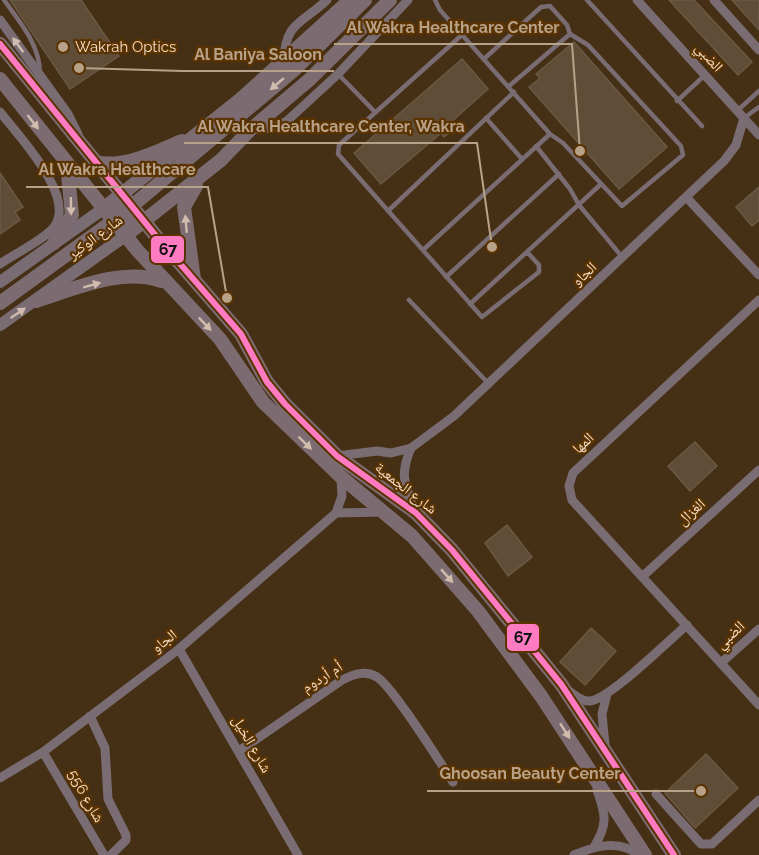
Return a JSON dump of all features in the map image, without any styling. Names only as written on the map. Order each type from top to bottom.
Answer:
[{"type":"main road","name":"شارع الوكير","points":[[122,194],[200,133],[350,0]]},
{"type":"main road","points":[[0,303],[286,77],[365,0]]},
{"type":"main road","name":"شارع الوكير","points":[[125,236],[221,160],[250,130],[309,80],[390,0]]},
{"type":"main road","name":"شارع الجمعية","points":[[0,44],[122,194],[118,212],[125,236],[164,282],[220,339],[263,402],[340,477],[412,536],[478,611],[541,696],[645,855]]},
{"type":"main road","points":[[0,79],[92,196],[118,212]]},
{"type":"main road","points":[[95,162],[116,164],[129,161],[200,133]]},
{"type":"main road","points":[[195,281],[184,207],[193,190],[221,160]]},
{"type":"main road","points":[[54,243],[72,214],[67,164]]},
{"type":"main road","name":"شارع الجمعية","points":[[118,212],[142,223],[156,236],[241,334],[267,382],[285,404],[337,456],[416,513],[452,550],[561,684],[609,760],[674,855]]},
{"type":"main road","points":[[36,301],[97,283],[136,275],[164,282]]},
{"type":"street","points":[[284,60],[283,48],[289,31],[327,0]]},
{"type":"street","points":[[250,130],[271,128],[287,121],[338,74],[408,0]]},
{"type":"street","name":"الضبي","points":[[637,0],[759,135]]},
{"type":"street","points":[[714,0],[759,50]]},
{"type":"street","points":[[0,20],[68,114],[83,147]]},
{"type":"street","points":[[0,112],[44,168],[59,204],[59,216],[53,228],[0,264]]},
{"type":"street","name":"الجاو","points":[[337,456],[377,451],[391,453],[411,448],[454,416],[687,198],[730,153],[741,115]]},
{"type":"street","points":[[687,198],[759,275]]},
{"type":"street","name":"شارع الوكير","points":[[0,282],[54,243],[118,212]]},
{"type":"street","name":"شارع الوكير","points":[[0,325],[125,236]]},
{"type":"street","points":[[0,273],[14,273]]},
{"type":"street","name":"المها","points":[[759,300],[573,473],[569,486],[572,500],[759,705]]},
{"type":"street","points":[[411,448],[404,466],[403,479],[416,513]]},
{"type":"street","name":"الغزال","points":[[643,576],[759,470]]},
{"type":"street","points":[[340,477],[343,481],[342,496],[336,513],[384,512]]},
{"type":"street","name":"الجاو","points":[[1,774],[43,752],[179,649],[336,513]]},
{"type":"street","points":[[561,684],[577,697],[590,701],[607,694],[687,625]]},
{"type":"street","name":"الضبي","points":[[721,663],[759,629]]},
{"type":"street","name":"شارع الخيل","points":[[179,649],[298,855]]},
{"type":"street","name":"أم أردوم","points":[[239,752],[342,680],[356,674],[366,673],[384,683],[453,782]]},
{"type":"street","points":[[607,694],[602,714],[602,731],[609,760]]},
{"type":"street","points":[[90,716],[105,748],[108,799],[126,835],[126,840],[111,855]]},
{"type":"street","name":"شارع 556","points":[[43,752],[104,855]]},
{"type":"street","points":[[589,769],[605,811],[604,830],[594,847]]},
{"type":"street","points":[[656,794],[701,844],[712,844],[759,800]]},
{"type":"street","points":[[610,845],[613,855]]},
{"type":"street","points":[[574,855],[594,847],[610,845],[633,850],[639,855]]},
{"type":"lane","points":[[3,0],[39,57],[40,75]]},
{"type":"lane","points":[[435,0],[440,10],[485,58],[550,134],[563,142],[600,185],[622,206],[626,206],[683,155],[684,151],[588,45],[570,33],[567,25],[550,6],[541,7],[485,58]]},
{"type":"lane","points":[[587,0],[702,126]]},
{"type":"lane","points":[[509,86],[570,33]]},
{"type":"lane","points":[[463,34],[339,145],[338,154],[482,317],[539,272],[539,265],[528,252]]},
{"type":"lane","points":[[338,74],[375,112]]},
{"type":"lane","points":[[677,101],[705,75]]},
{"type":"lane","name":"الجاو","points":[[741,115],[759,91]]},
{"type":"lane","points":[[388,211],[514,92]]},
{"type":"lane","name":"الجاو","points":[[741,115],[759,106]]},
{"type":"lane","points":[[486,118],[522,159]]},
{"type":"lane","points":[[423,250],[550,134]]},
{"type":"lane","points":[[536,146],[559,174],[579,205],[623,258]]},
{"type":"lane","points":[[446,277],[559,174]]},
{"type":"lane","points":[[470,304],[600,185]]},
{"type":"lane","points":[[409,300],[488,383]]},
{"type":"building","points":[[10,0],[81,0],[119,56],[70,89]]},
{"type":"building","points":[[669,0],[694,0],[752,62],[738,75]]},
{"type":"building","points":[[732,0],[759,0],[759,30]]},
{"type":"building","points":[[574,42],[667,147],[619,189],[529,87],[540,78],[536,74]]},
{"type":"building","points":[[462,59],[488,89],[450,123],[455,128],[444,137],[441,133],[381,184],[354,153]]},
{"type":"building","points":[[0,173],[23,207],[15,212],[20,220],[0,234]]},
{"type":"building","points":[[759,187],[759,220],[752,226],[736,207]]},
{"type":"building","points":[[695,442],[717,466],[690,491],[668,466]]},
{"type":"building","points":[[507,525],[532,557],[508,576],[485,543]]},
{"type":"building","points":[[591,628],[616,651],[585,685],[560,662]]},
{"type":"building","points":[[706,754],[738,788],[695,828],[665,793]]},
{"type":"transit line","name":"67","points":[[0,44],[156,236],[241,334],[267,382],[285,404],[337,456],[416,513],[452,550],[561,684],[674,855]]},
{"type":"place","name":"Wakrah Optics","points":[[63,47]]},
{"type":"place","name":"Al Baniya Saloon","points":[[79,68]]},
{"type":"place","name":"Al Wakra Healthcare Center","points":[[580,151]]},
{"type":"place","name":"Al Wakra Healthcare Center, Wakra","points":[[492,247]]},
{"type":"place","name":"Al Wakra Healthcare","points":[[227,298]]},
{"type":"place","name":"Ghoosan Beauty Center","points":[[701,791]]}]
